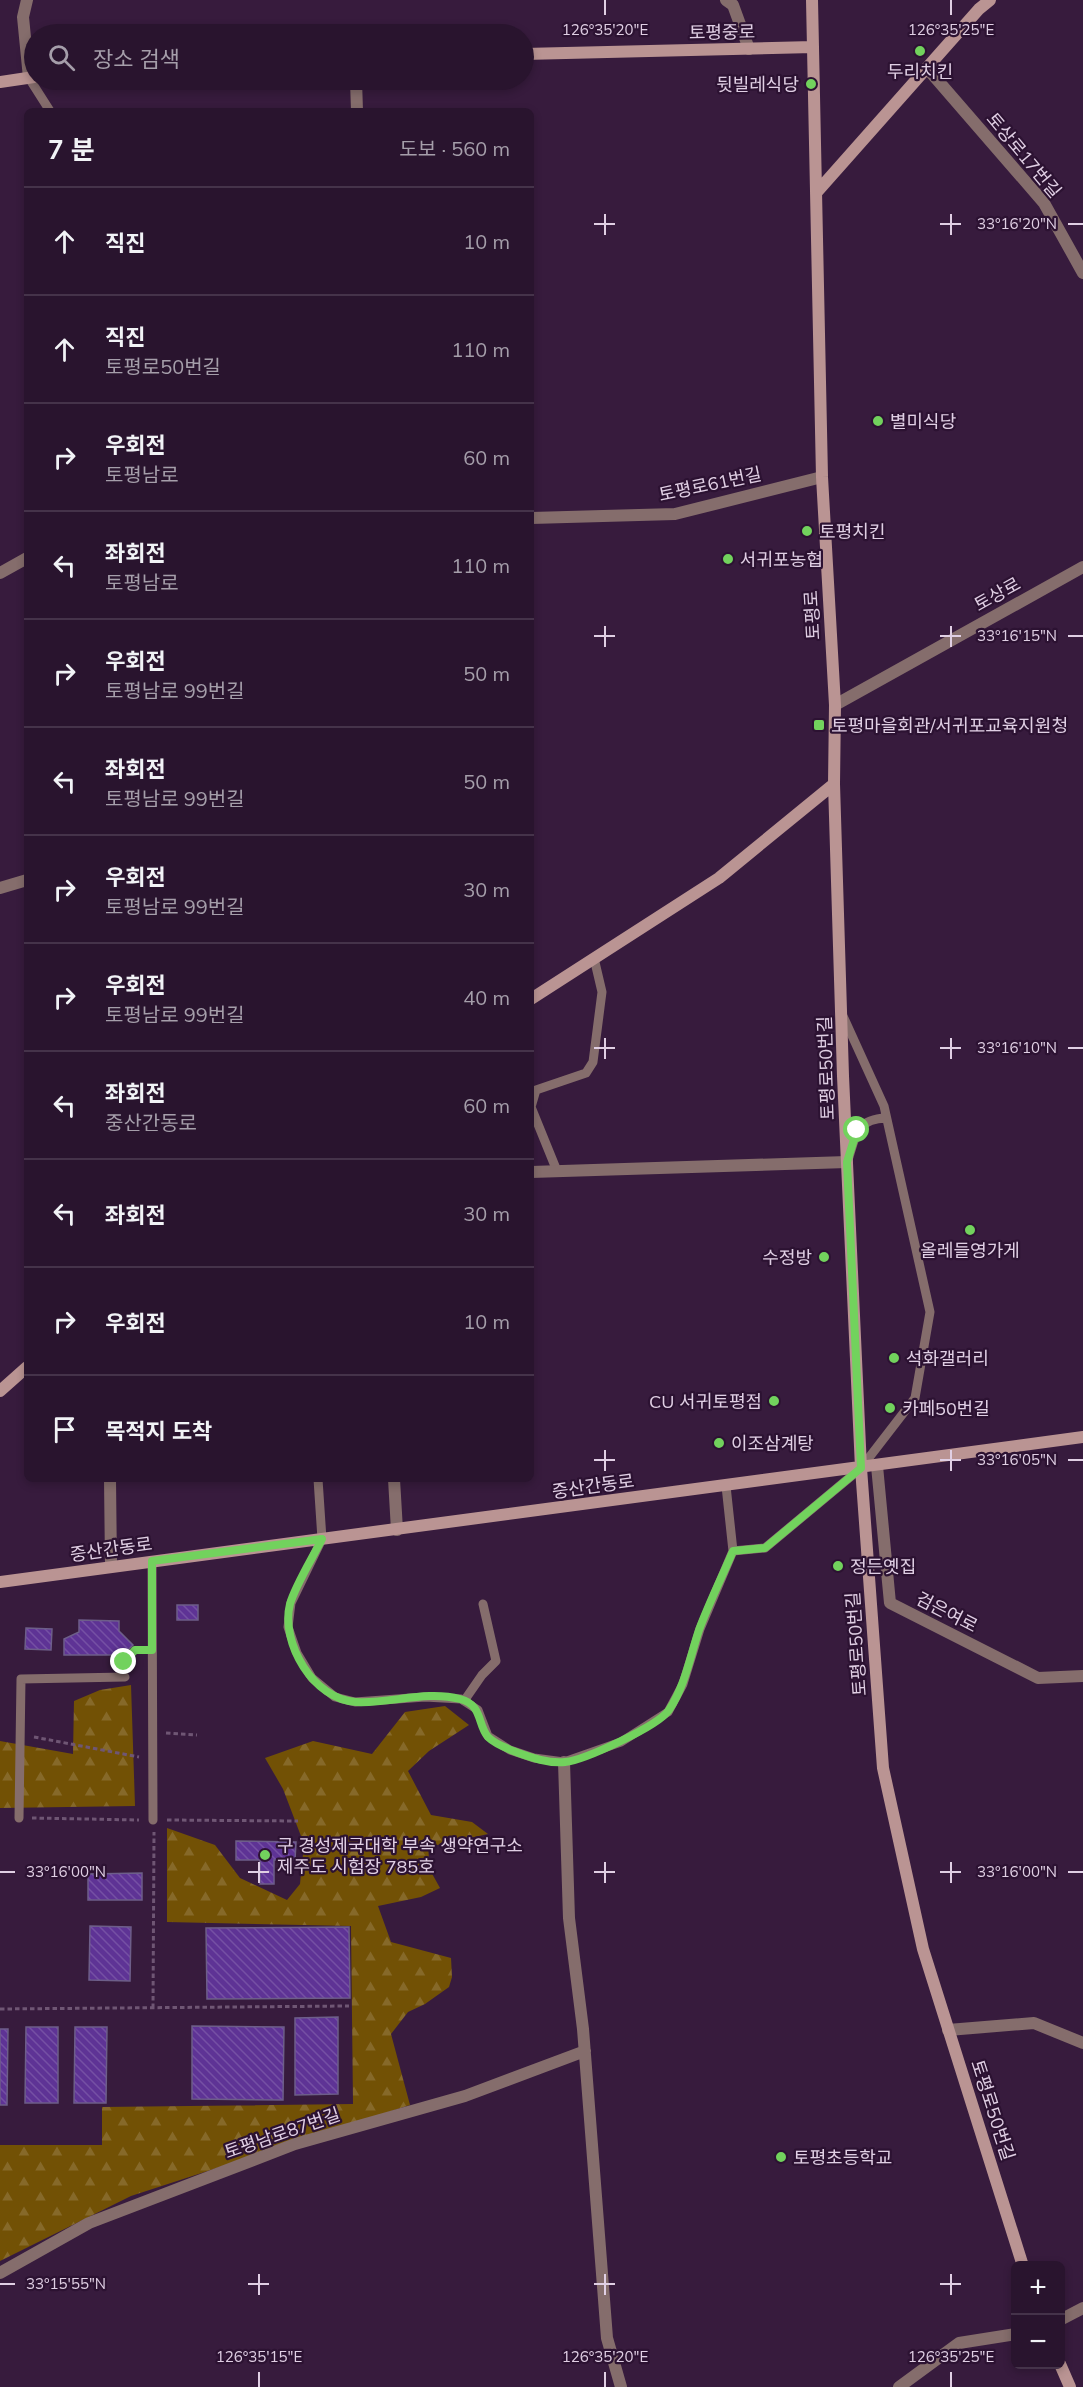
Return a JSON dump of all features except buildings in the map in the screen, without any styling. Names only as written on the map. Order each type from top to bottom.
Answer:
[{"type":"street","points":[[24,24],[23,17],[27,0]]},
{"type":"street","points":[[726,0],[733,5],[749,49]]},
{"type":"street","name":"토평로","points":[[812,0],[822,477],[835,705],[834,784]]},
{"type":"street","points":[[816,193],[979,9],[990,0]]},
{"type":"street","name":"토평중로","points":[[534,54],[813,47]]},
{"type":"street","name":"토상로17번길","points":[[927,68],[1044,203],[1083,273]]},
{"type":"street","points":[[0,82],[24,78]]},
{"type":"street","points":[[356,90],[357,108]]},
{"type":"street","name":"토평로61번길","points":[[534,518],[675,514],[822,477]]},
{"type":"street","points":[[0,573],[24,560]]},
{"type":"street","name":"토상로","points":[[835,705],[1083,567]]},
{"type":"street","points":[[534,997],[719,878],[834,784]]},
{"type":"street","name":"토평로50번길","points":[[834,784],[847,1162],[861,1468],[883,1768],[923,1949],[1022,2261]]},
{"type":"street","points":[[0,888],[24,881]]},
{"type":"street","points":[[534,1172],[847,1162]]},
{"type":"street","points":[[0,1391],[24,1370]]},
{"type":"street","name":"중산간동로","points":[[0,1582],[1083,1437]]},
{"type":"street","name":"검은여로","points":[[877,1466],[890,1603],[1038,1678],[1083,1676]]},
{"type":"street","points":[[110,1482],[111,1566]]},
{"type":"street","points":[[394,1482],[397,1530]]},
{"type":"street","points":[[564,1762],[569,1918],[585,2051],[606,2338],[621,2387]]},
{"type":"street","points":[[948,2030],[1034,2023],[1083,2043]]},
{"type":"street","name":"토평남로87번길","points":[[0,2273],[89,2223],[294,2144],[465,2096],[585,2051]]},
{"type":"street","points":[[1065,2317],[1083,2308]]},
{"type":"street","points":[[899,2387],[959,2343],[1011,2335]]},
{"type":"street","points":[[1062,2369],[1070,2387]]},
{"type":"lane","points":[[39,90],[49,108]]},
{"type":"lane","points":[[534,1097],[536,1090],[586,1073],[593,1062],[602,992],[594,958]]},
{"type":"lane","points":[[733,1551],[765,1548],[861,1468],[915,1398],[930,1312],[884,1106],[842,1013]]},
{"type":"lane","points":[[534,1114],[557,1171]]},
{"type":"lane","points":[[847,1162],[857,1130],[874,1118],[886,1118]]},
{"type":"lane","points":[[318,1482],[322,1539],[291,1603],[288,1627],[297,1653],[312,1678],[335,1697],[355,1702],[425,1697],[464,1701],[478,1710],[488,1736],[510,1750],[534,1758],[564,1762],[621,1742],[668,1712],[683,1684],[700,1629],[733,1551],[726,1486]]},
{"type":"lane","points":[[152,1561],[153,1820]]},
{"type":"lane","points":[[464,1701],[482,1675],[496,1661],[483,1604]]},
{"type":"lane","points":[[19,1818],[21,1679],[125,1677]]},
{"type":"path","points":[[125,1677],[124,1662],[135,1650],[152,1650]]},
{"type":"path","points":[[153,1732],[197,1735]]},
{"type":"path","points":[[20,1734],[153,1759]]},
{"type":"path","points":[[153,1820],[153,2008]]},
{"type":"path","points":[[0,2009],[349,2006]]},
{"type":"green space","points":[[131,1685],[135,1806],[0,1808],[0,1741],[73,1754],[74,1701],[100,1690]]},
{"type":"green space","points":[[445,1706],[469,1725],[429,1751],[408,1771],[431,1815],[472,1822],[488,1834],[428,1847],[430,1870],[440,1888],[421,1897],[378,1906],[391,1942],[451,1958],[452,1977],[449,1987],[425,2004],[408,2012],[391,2034],[410,2105],[131,2196],[0,2261],[0,2145],[102,2145],[102,2107],[353,2104],[351,1926],[167,1922],[167,1828],[215,1845],[240,1878],[287,1900],[300,1884],[304,1844],[283,1789],[265,1758],[313,1741],[372,1754],[405,1712]]},
{"type":"place","name":"두리치킨","points":[[920,51]]},
{"type":"place","name":"뒷빌레식당","points":[[811,84]]},
{"type":"place","name":"별미식당","points":[[878,421]]},
{"type":"place","name":"토평치킨","points":[[807,531]]},
{"type":"place","name":"서귀포농협","points":[[728,559]]},
{"type":"place","name":"토평마을회관/서귀포교육지원청","points":[[819,725]]},
{"type":"place","name":"올레들영가게","points":[[970,1230]]},
{"type":"place","name":"수정방","points":[[824,1257]]},
{"type":"place","name":"석화갤러리","points":[[894,1358]]},
{"type":"place","name":"CU 서귀토평점","points":[[774,1401]]},
{"type":"place","name":"카페50번길","points":[[890,1408]]},
{"type":"place","name":"이조삼계탕","points":[[719,1443]]},
{"type":"place","name":"정든옛집","points":[[838,1566]]},
{"type":"place","name":"구 경성제국대학 부속 생약연구소 제주도 시험장 785호","points":[[265,1855]]},
{"type":"place","name":"토평초등학교","points":[[781,2157]]},
{"type":"route","points":[[124,1662],[135,1650],[152,1650],[152,1561],[322,1539],[291,1603],[288,1627],[297,1653],[312,1678],[335,1697],[355,1702],[425,1697],[461,1699],[478,1710],[488,1736],[510,1750],[534,1758],[564,1762],[621,1742],[668,1712],[683,1684],[700,1629],[733,1551],[765,1548],[861,1468],[847,1162],[857,1130]]}]
